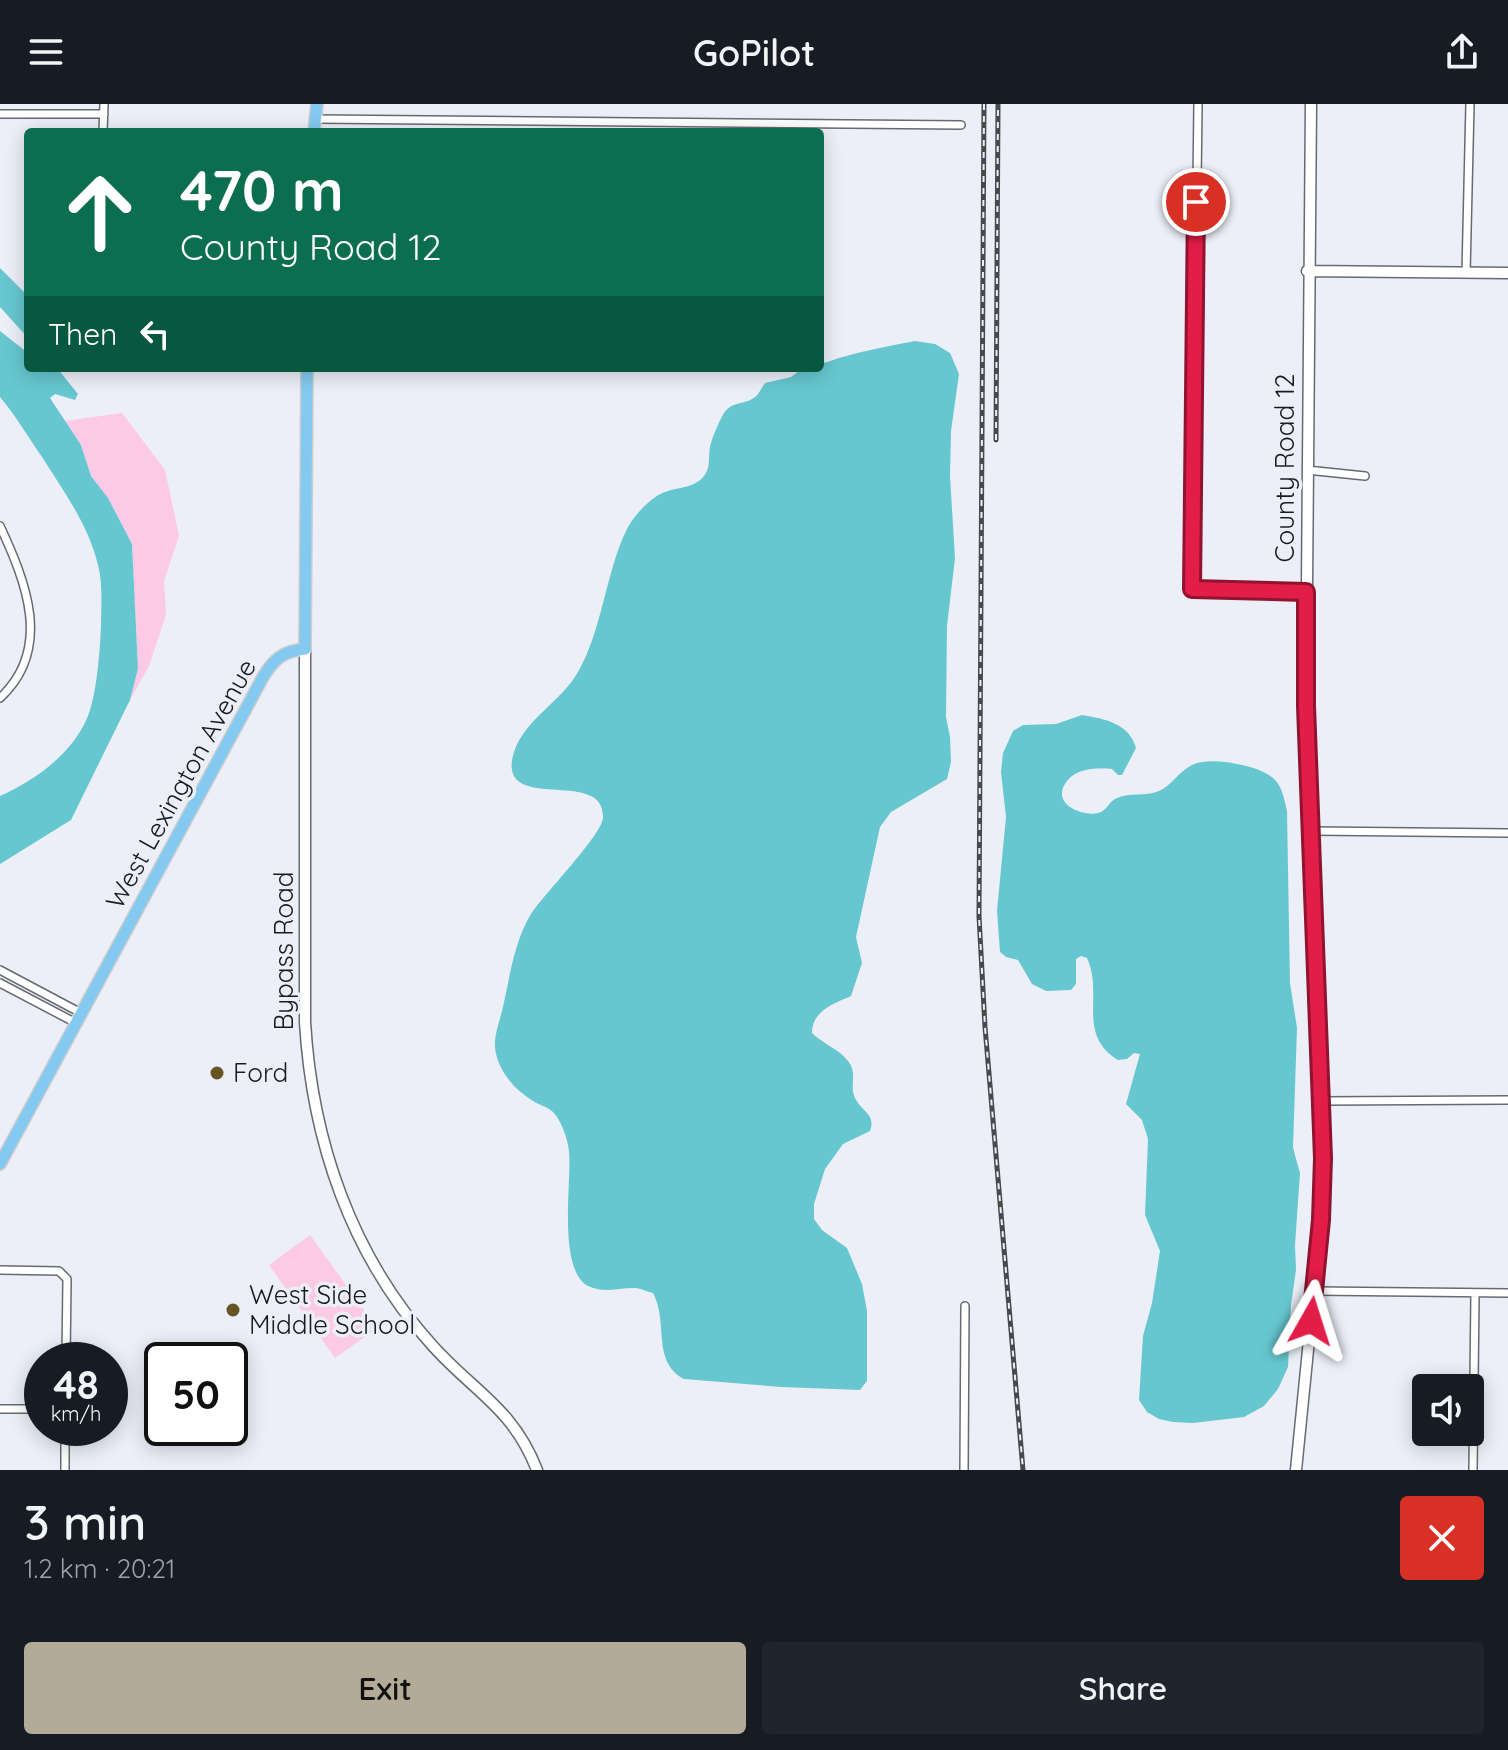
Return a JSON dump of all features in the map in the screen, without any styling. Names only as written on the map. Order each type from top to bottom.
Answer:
[{"type":"main road","points":[[314,128],[317,104]]},
{"type":"main road","name":"County Road 12","points":[[1311,104],[1307,271],[1306,706],[1322,1101],[1322,1196],[1314,1291]]},
{"type":"main road","points":[[1307,271],[1508,273]]},
{"type":"main road","points":[[305,649],[307,372]]},
{"type":"main road","name":"West Lexington Avenue","points":[[0,1164],[263,677],[271,664],[284,653],[305,649]]},
{"type":"main road","name":"Bypass Road","points":[[305,649],[305,1022],[311,1083],[327,1157],[364,1248],[396,1300],[449,1364],[512,1422],[537,1470]]},
{"type":"main road","points":[[1296,1470],[1314,1291]]},
{"type":"street","points":[[103,128],[104,104]]},
{"type":"street","points":[[1198,104],[1192,589],[1306,592]]},
{"type":"street","points":[[1466,273],[1470,104]]},
{"type":"street","points":[[0,114],[104,114]]},
{"type":"street","points":[[315,119],[961,125]]},
{"type":"street","points":[[1307,470],[1365,476]]},
{"type":"street","points":[[0,526],[28,595],[31,629],[25,662],[16,683],[0,698]]},
{"type":"street","points":[[1313,831],[1508,833]]},
{"type":"street","points":[[0,970],[78,1018]]},
{"type":"street","points":[[0,983],[78,1018]]},
{"type":"street","points":[[1322,1101],[1508,1100]]},
{"type":"street","points":[[0,1270],[59,1271],[67,1279],[66,1342]]},
{"type":"street","points":[[1314,1291],[1508,1293]]},
{"type":"street","points":[[1473,1470],[1475,1294]]},
{"type":"street","points":[[964,1470],[965,1306]]},
{"type":"street","points":[[0,1409],[24,1409]]},
{"type":"street","points":[[65,1446],[65,1470]]},
{"type":"shaded area","points":[[122,413],[165,470],[179,536],[164,581],[166,615],[149,666],[130,700],[138,669],[132,544],[108,498],[91,476],[81,445],[65,421]]},
{"type":"shaded area","points":[[310,1235],[377,1328],[335,1358],[269,1265]]},
{"type":"water","points":[[0,268],[24,292],[24,334],[0,307]]},
{"type":"water","points":[[0,331],[24,350],[24,372],[60,372],[78,394],[75,400],[55,394],[50,398],[81,445],[91,476],[108,498],[132,544],[138,669],[130,700],[71,820],[0,864],[0,796],[52,764],[73,742],[88,716],[98,671],[101,579],[94,550],[82,522],[0,397]]},
{"type":"water","points":[[915,341],[935,344],[950,353],[959,374],[951,431],[950,476],[955,558],[947,626],[946,717],[951,762],[947,779],[891,812],[880,827],[856,937],[862,963],[851,996],[820,1014],[812,1033],[848,1061],[855,1098],[871,1121],[870,1131],[843,1144],[825,1169],[814,1204],[814,1219],[822,1230],[847,1248],[862,1284],[867,1311],[867,1381],[860,1390],[684,1379],[667,1362],[658,1305],[653,1293],[636,1288],[594,1288],[578,1277],[569,1244],[569,1152],[564,1131],[552,1111],[513,1085],[503,1072],[497,1056],[496,1033],[520,936],[531,914],[593,838],[603,818],[599,803],[588,794],[534,787],[520,782],[512,771],[514,752],[526,730],[578,672],[593,638],[614,563],[630,524],[654,498],[691,485],[704,476],[712,439],[727,409],[755,397],[765,383],[791,377],[798,372],[824,372],[824,362]]},
{"type":"water","points":[[1082,715],[1122,728],[1136,748],[1122,775],[1112,769],[1093,769],[1081,771],[1067,781],[1062,796],[1077,811],[1098,813],[1117,798],[1159,791],[1192,765],[1210,761],[1257,769],[1273,778],[1283,793],[1287,811],[1290,983],[1297,1028],[1293,1148],[1300,1173],[1296,1270],[1288,1367],[1278,1389],[1264,1406],[1244,1417],[1193,1423],[1173,1422],[1147,1412],[1139,1400],[1143,1336],[1160,1251],[1145,1215],[1148,1139],[1142,1120],[1126,1104],[1140,1054],[1134,1053],[1127,1059],[1118,1060],[1105,1050],[1098,1038],[1087,958],[1081,956],[1076,959],[1076,984],[1071,990],[1046,991],[1032,984],[1018,960],[1000,952],[997,911],[1006,817],[1001,772],[1003,753],[1013,731],[1023,725],[1056,724]]},
{"type":"railway","points":[[984,104],[979,916],[985,1027],[1023,1470]]},
{"type":"railway","points":[[996,440],[998,104]]},
{"type":"place","name":"Ford","points":[[217,1073]]},
{"type":"place","name":"West Side Middle School","points":[[233,1310]]},
{"type":"route","points":[[1196,202],[1192,589],[1306,592],[1306,706],[1323,1158],[1321,1220],[1311,1321]]}]
